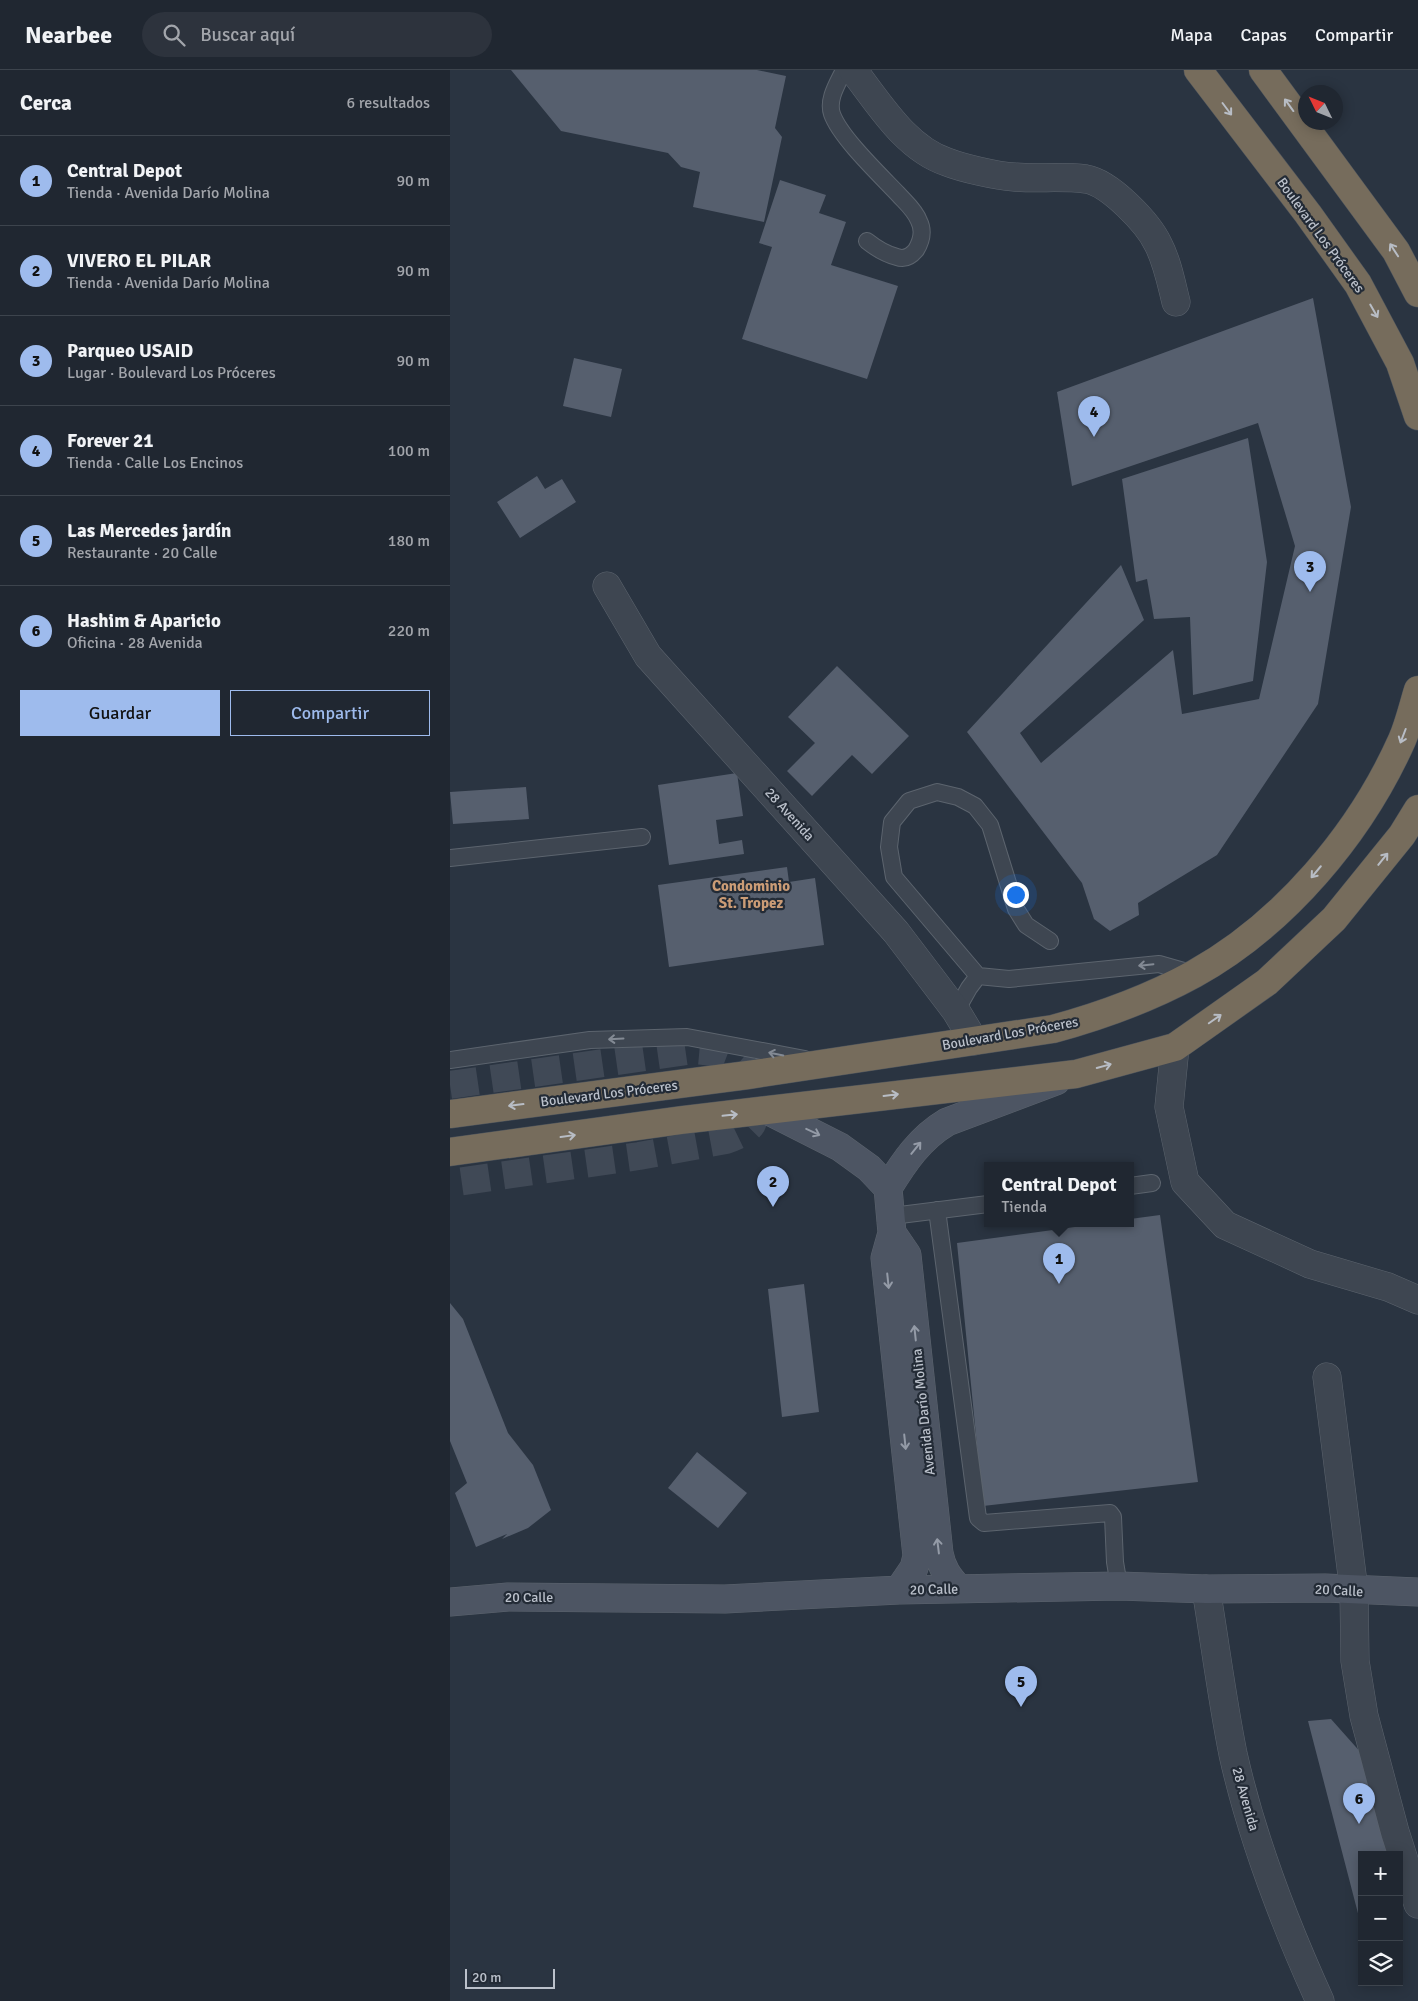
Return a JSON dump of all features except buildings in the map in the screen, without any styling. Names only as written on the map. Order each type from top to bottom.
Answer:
[{"type":"highway","name":"Boulevard Los Próceres","points":[[1198,70],[1308,214],[1358,284],[1400,363],[1418,416]]},
{"type":"highway","points":[[1263,70],[1396,251],[1418,293]]},
{"type":"highway","name":"Boulevard Los Próceres","points":[[450,1114],[974,1041],[1053,1029],[1096,1017],[1194,974],[1247,938],[1299,892],[1347,835],[1377,787],[1402,739],[1418,690]]},
{"type":"highway","points":[[450,1152],[682,1120],[1076,1074],[1175,1046],[1267,982],[1334,920],[1402,835],[1418,809]]},
{"type":"main road","points":[[769,1111],[840,1146],[869,1168],[888,1188],[916,1147],[947,1122],[1076,1074]]},
{"type":"main road","name":"Avenida Darío Molina","points":[[888,1188],[892,1225],[885,1258],[918,1556],[914,1568],[899,1590]]},
{"type":"main road","name":"Avenida Darío Molina","points":[[892,1225],[907,1255],[938,1553],[946,1576],[959,1589]]},
{"type":"main road","name":"20 Calle","points":[[450,1602],[508,1597],[725,1599],[899,1590],[1119,1586],[1324,1588],[1418,1592]]},
{"type":"street","points":[[853,70],[896,126],[920,147],[946,162],[1012,177],[1088,179],[1112,191],[1134,211],[1158,243],[1176,302]]},
{"type":"street","name":"28 Avenida","points":[[607,586],[648,656],[896,932],[956,1011],[974,1041]]},
{"type":"street","points":[[1175,1046],[1169,1108],[1185,1182],[1225,1225],[1310,1264],[1388,1287],[1418,1300]]},
{"type":"street","points":[[1326,1377],[1354,1590],[1355,1661],[1364,1716],[1395,1832],[1418,1904]]},
{"type":"street","name":"28 Avenida","points":[[1206,1588],[1234,1754],[1250,1815],[1279,1904],[1320,2001]]},
{"type":"lane","points":[[844,70],[832,94],[832,113],[841,130],[861,155],[909,206],[919,220],[923,234],[912,256],[902,259],[882,253],[867,242]]},
{"type":"lane","points":[[1050,941],[1026,925],[1016,909],[990,825],[975,806],[958,797],[937,792],[909,801],[892,822],[888,847],[894,877],[978,976],[1009,979],[1159,964],[1194,974]]},
{"type":"lane","points":[[450,858],[642,837]]},
{"type":"lane","points":[[956,1011],[978,976]]},
{"type":"lane","points":[[450,1060],[590,1040],[687,1037],[824,1063]]},
{"type":"lane","points":[[1134,1185],[1152,1183]]},
{"type":"lane","points":[[892,1225],[937,1210],[984,1204]]},
{"type":"lane","points":[[937,1210],[978,1518],[984,1522],[1110,1513],[1113,1517],[1115,1562],[1119,1586]]},
{"type":"tunnel","points":[[450,1085],[699,1050],[728,1056],[738,1062],[747,1074],[755,1101],[754,1118],[750,1127],[726,1140],[639,1156],[450,1183]]},
{"type":"place","name":"Forever 21","points":[[1094,437]]},
{"type":"place","name":"Parqueo USAID","points":[[1310,592]]},
{"type":"place","name":"VIVERO EL PILAR","points":[[773,1207]]},
{"type":"place","name":"Central Depot","points":[[1059,1284]]},
{"type":"place","name":"Las Mercedes jardín","points":[[1021,1707]]},
{"type":"place","name":"Hashim & Aparicio","points":[[1359,1824]]},
{"type":"district","name":"Condominio St. Tropez","points":[[751,894]]}]
